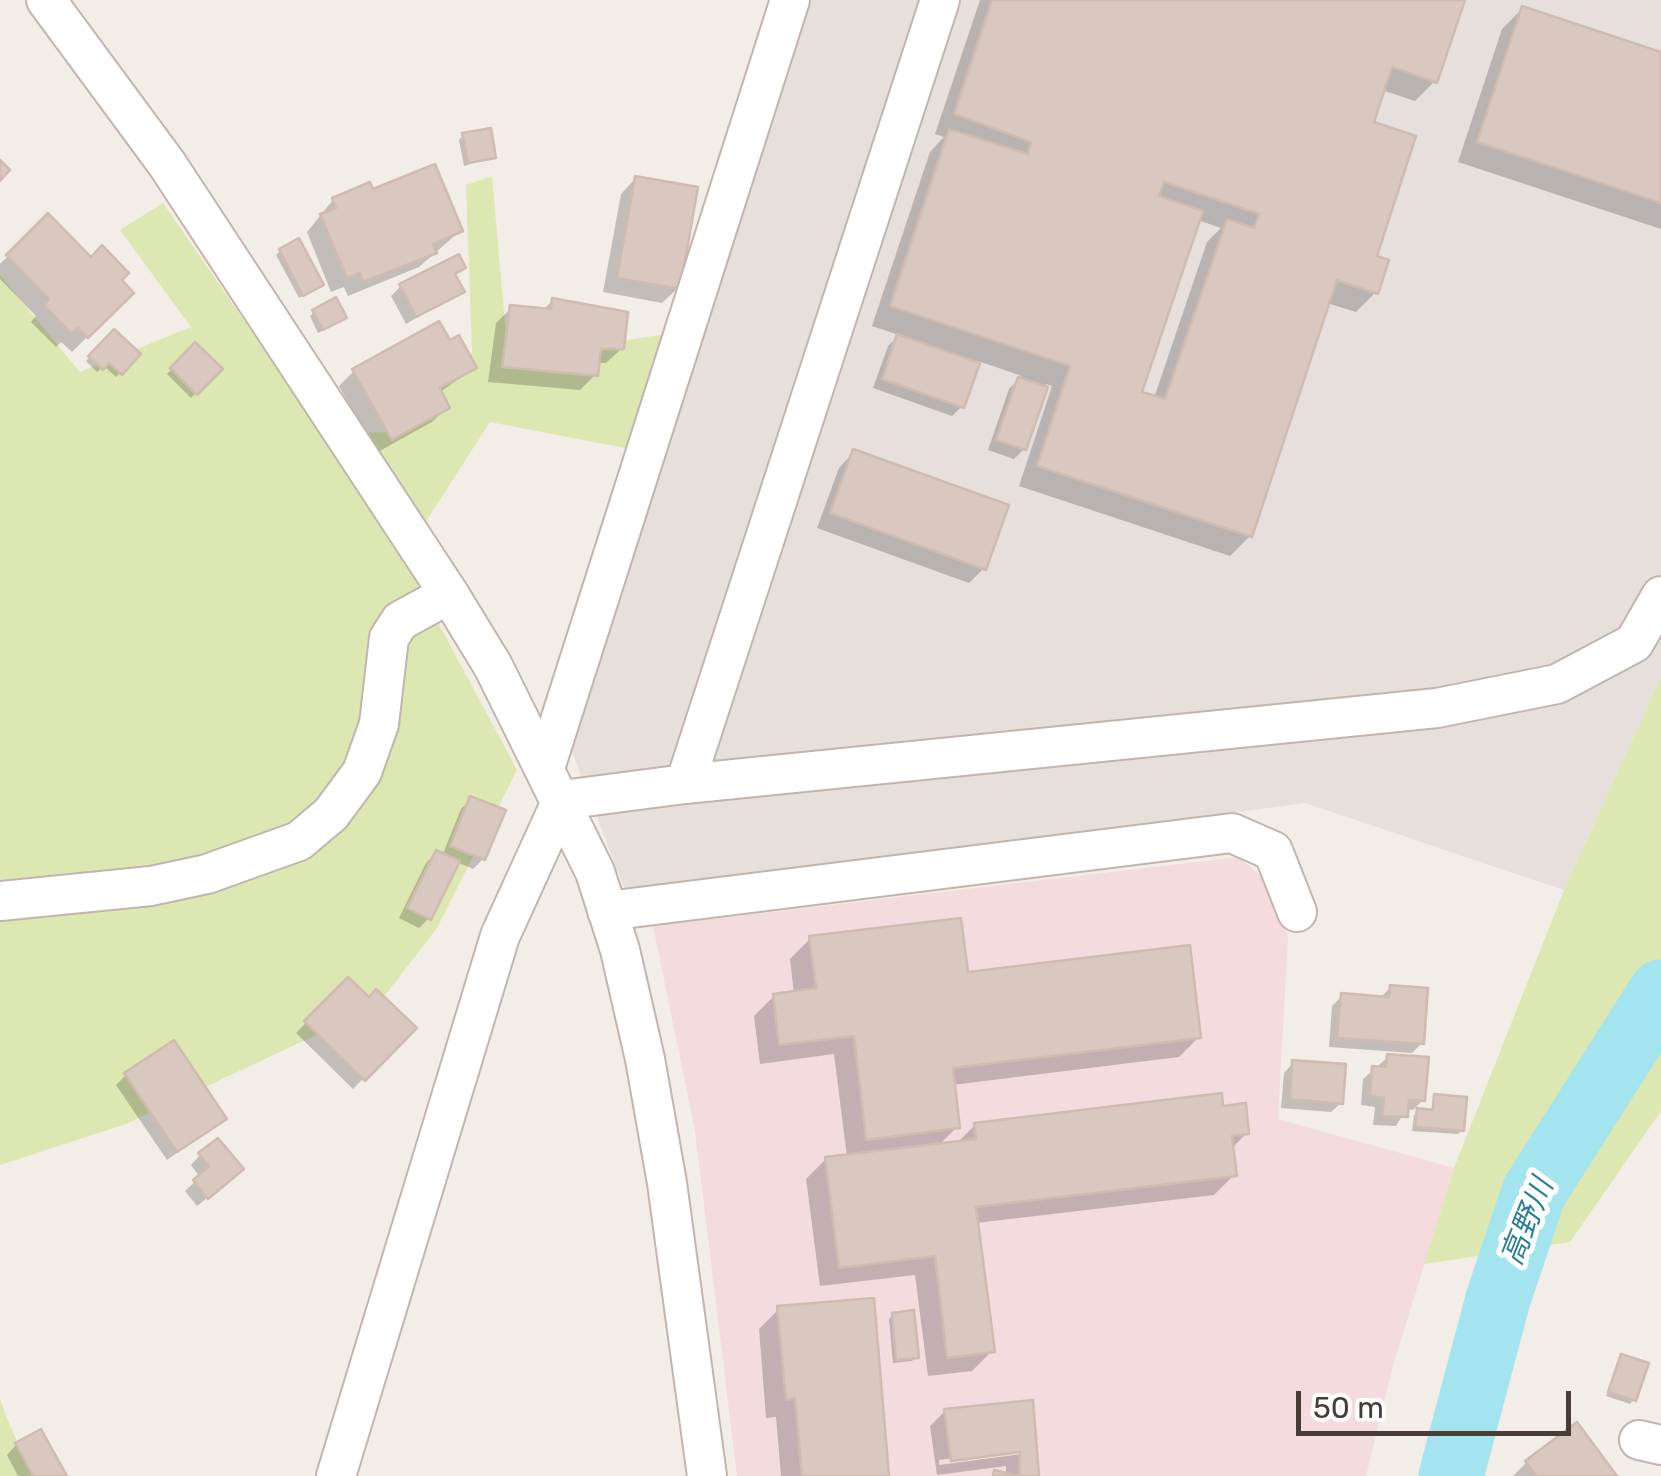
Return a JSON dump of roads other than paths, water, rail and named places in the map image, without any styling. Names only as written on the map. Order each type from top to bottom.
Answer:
[{"type":"street","points":[[46,0],[178,180],[449,594],[553,784],[607,911],[641,1040],[667,1183],[707,1476]]},
{"type":"street","points":[[336,1476],[500,936],[553,784],[790,0]]},
{"type":"street","points":[[685,784],[940,0]]},
{"type":"street","points":[[0,901],[152,886],[207,874],[299,841],[331,814],[362,772],[379,724],[389,638],[400,621],[449,594]]},
{"type":"street","points":[[553,784],[685,784],[1454,704],[1557,684],[1634,643],[1661,596]]},
{"type":"street","points":[[607,911],[1232,833],[1273,851],[1297,912]]},
{"type":"waterway","name":"高野川","points":[[1451,1476],[1498,1299],[1534,1192],[1661,992]]}]
